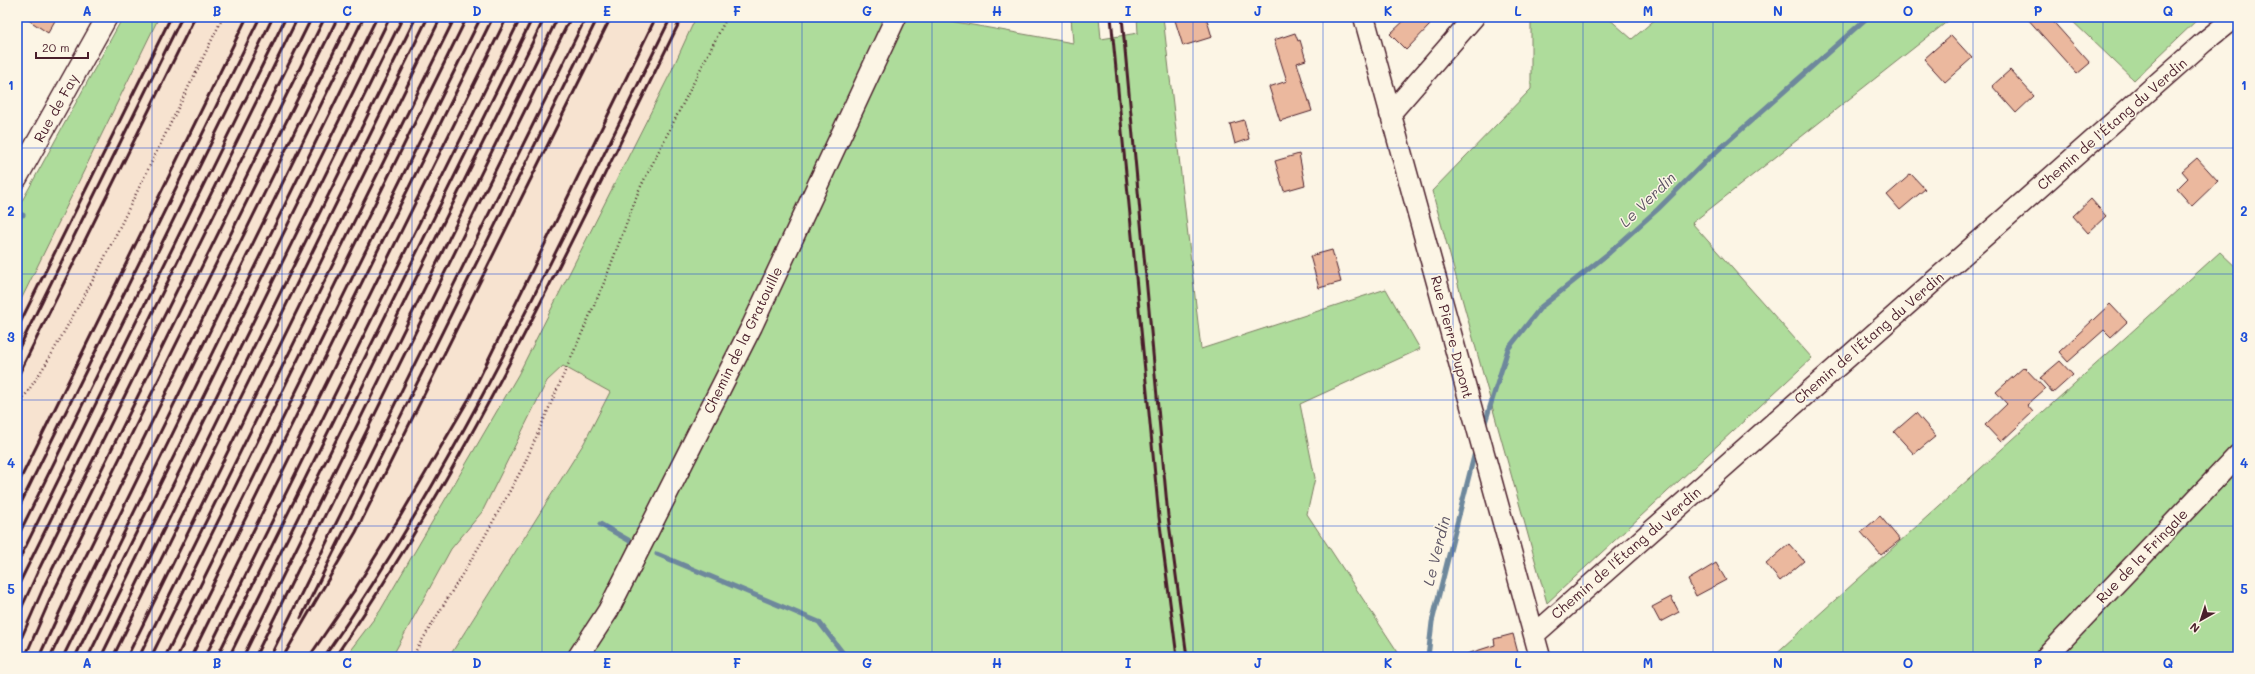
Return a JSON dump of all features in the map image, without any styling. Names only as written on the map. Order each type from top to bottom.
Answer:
[{"type":"street","name":"Rue de Fay","points":[[17,178],[107,17]]},
{"type":"street","name":"Chemin de la Gratouille","points":[[578,657],[608,611],[752,326],[896,17]]},
{"type":"street","name":"Rue Pierre Dupont","points":[[1364,17],[1540,657]]},
{"type":"street","points":[[1390,114],[1474,17]]},
{"type":"street","name":"Chemin de l'Étang du Verdin","points":[[2204,42],[2226,17]]},
{"type":"street","name":"Chemin de l'Étang du Verdin","points":[[1534,635],[2204,42],[2235,17]]},
{"type":"street","name":"Rue de la Fringale","points":[[2046,657],[2238,455]]},
{"type":"path","points":[[17,408],[49,359],[99,269],[223,17]]},
{"type":"path","points":[[412,657],[480,545],[522,467],[604,283],[640,190],[727,17]]},
{"type":"shaded area","points":[[159,17],[793,17],[778,64],[584,443],[449,657],[17,657],[17,308]]},
{"type":"green space","points":[[123,17],[159,17],[17,308],[17,210]]},
{"type":"green space","points":[[696,17],[938,17],[939,19],[1073,43],[1071,17],[1099,17],[1101,39],[1138,33],[1137,17],[1163,17],[1201,349],[1386,289],[1420,349],[1300,404],[1315,478],[1307,514],[1401,657],[449,657],[584,443],[610,392],[563,366],[547,381],[482,512],[451,549],[392,657],[345,657],[380,611],[518,375],[670,74]]},
{"type":"green space","points":[[1531,17],[1607,17],[1632,39],[1658,17],[1953,17],[1692,223],[1812,358],[1547,603],[1432,191],[1531,89]]},
{"type":"green space","points":[[2068,17],[2200,17],[2134,80]]},
{"type":"green space","points":[[2220,252],[2238,269],[2238,657],[1772,657]]},
{"type":"building","points":[[24,17],[57,17],[48,33]]},
{"type":"building","points":[[1174,17],[1206,17],[1212,37],[1183,46]]},
{"type":"building","points":[[1408,17],[1422,17],[1430,25],[1406,50],[1390,34]]},
{"type":"building","points":[[2026,17],[2049,17],[2090,63],[2077,74]]},
{"type":"building","points":[[1295,33],[1298,41],[1300,40],[1306,60],[1297,63],[1312,111],[1280,121],[1269,87],[1287,81],[1274,40]]},
{"type":"building","points":[[1951,35],[1972,58],[1945,82],[1924,59]]},
{"type":"building","points":[[2010,70],[2034,96],[2016,113],[1992,86]]},
{"type":"building","points":[[1244,120],[1249,139],[1235,144],[1230,124]]},
{"type":"building","points":[[1299,154],[1305,185],[1284,191],[1275,161]]},
{"type":"building","points":[[2197,158],[2218,181],[2192,206],[2177,189],[2188,178],[2182,171]]},
{"type":"building","points":[[1911,174],[1925,189],[1900,210],[1887,195]]},
{"type":"building","points":[[2091,199],[2106,216],[2088,233],[2073,216]]},
{"type":"building","points":[[1332,250],[1341,282],[1319,288],[1310,256]]},
{"type":"building","points":[[2110,304],[2127,322],[2111,337],[2104,330],[2068,362],[2059,352]]},
{"type":"building","points":[[2060,361],[2073,375],[2053,393],[2040,378]]},
{"type":"building","points":[[2024,367],[2045,389],[2027,405],[2033,412],[2001,442],[1985,425],[2007,404],[1996,392]]},
{"type":"building","points":[[1916,413],[1936,436],[1914,454],[1894,432]]},
{"type":"building","points":[[1880,516],[1900,540],[1881,555],[1861,532]]},
{"type":"building","points":[[1789,544],[1804,561],[1780,581],[1766,564]]},
{"type":"building","points":[[1716,563],[1726,580],[1696,596],[1688,580]]},
{"type":"building","points":[[1671,597],[1679,612],[1660,622],[1652,607]]},
{"type":"building","points":[[1513,634],[1519,657],[1467,657],[1467,654],[1495,645],[1494,639]]},
{"type":"waterway","name":"Le Verdin","points":[[1484,426],[1508,349],[1541,307],[1609,253],[1658,209],[1707,160],[1868,17]]},
{"type":"waterway","points":[[17,213],[23,215]]},
{"type":"waterway","name":"Le Verdin","points":[[1428,657],[1432,622],[1475,452]]},
{"type":"waterway","points":[[600,524],[637,545]]},
{"type":"waterway","points":[[657,554],[819,622],[846,657]]},
{"type":"railway","points":[[17,329],[171,17]]},
{"type":"railway","points":[[17,352],[182,17]]},
{"type":"railway","points":[[17,378],[195,17]]},
{"type":"railway","points":[[17,486],[247,17]]},
{"type":"railway","points":[[17,511],[260,17]]},
{"type":"railway","points":[[17,538],[273,17]]},
{"type":"railway","points":[[17,564],[286,17]]},
{"type":"railway","points":[[17,588],[298,17]]},
{"type":"railway","points":[[17,618],[39,569],[312,17]]},
{"type":"railway","points":[[17,648],[45,584],[325,17]]},
{"type":"railway","points":[[25,657],[52,595],[338,17]]},
{"type":"railway","points":[[39,657],[78,572],[351,17]]},
{"type":"railway","points":[[50,657],[364,17]]},
{"type":"railway","points":[[63,657],[377,17]]},
{"type":"railway","points":[[75,657],[390,17]]},
{"type":"railway","points":[[88,657],[403,17]]},
{"type":"railway","points":[[101,657],[416,17]]},
{"type":"railway","points":[[113,657],[428,17]]},
{"type":"railway","points":[[127,657],[441,17]]},
{"type":"railway","points":[[139,657],[455,17]]},
{"type":"railway","points":[[151,657],[467,17]]},
{"type":"railway","points":[[165,657],[481,17]]},
{"type":"railway","points":[[177,657],[493,17]]},
{"type":"railway","points":[[191,657],[507,17]]},
{"type":"railway","points":[[205,657],[521,17]]},
{"type":"railway","points":[[217,657],[533,17]]},
{"type":"railway","points":[[229,657],[545,17]]},
{"type":"railway","points":[[243,657],[558,17]]},
{"type":"railway","points":[[255,657],[571,17]]},
{"type":"railway","points":[[270,657],[586,17]]},
{"type":"railway","points":[[301,618],[598,17]]},
{"type":"railway","points":[[283,657],[356,532],[611,17]]},
{"type":"railway","points":[[309,657],[354,591],[401,515],[470,397],[656,17]]},
{"type":"railway","points":[[324,657],[422,504],[467,424],[510,344],[671,17]]},
{"type":"railway","points":[[335,657],[385,581],[477,424],[561,262],[682,17]]},
{"type":"railway","points":[[1111,17],[1159,517],[1177,657]]},
{"type":"railway","points":[[1122,17],[1168,516],[1187,657]]}]
